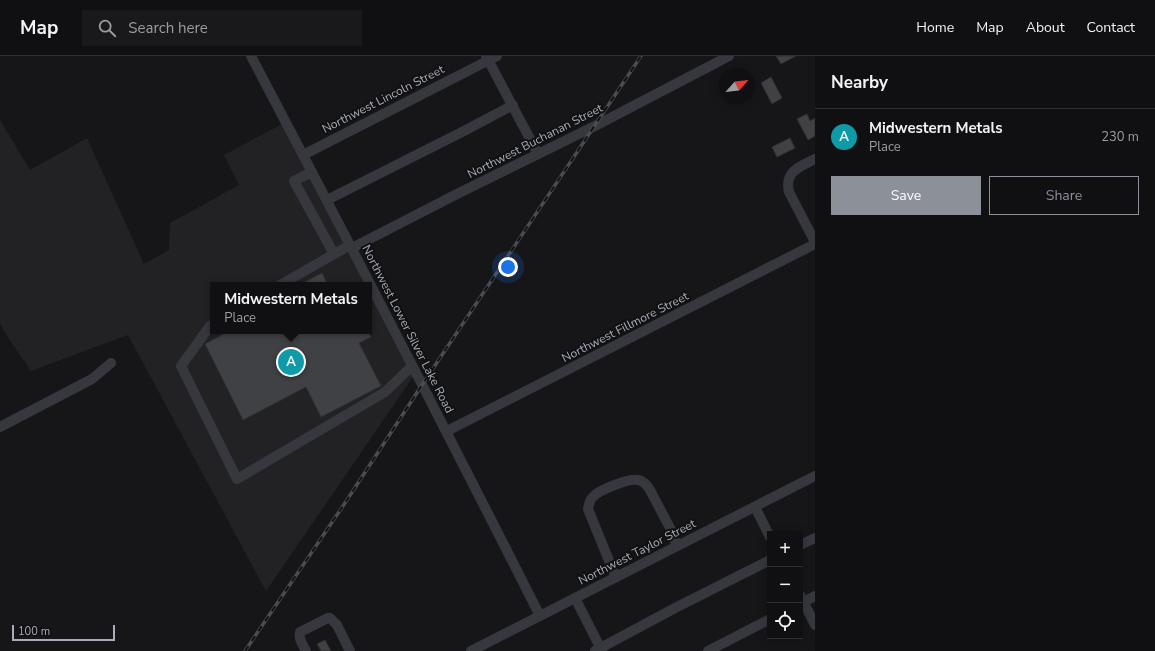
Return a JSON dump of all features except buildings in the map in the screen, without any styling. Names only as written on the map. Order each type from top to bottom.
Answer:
[{"type":"street","name":"Northwest Lower Silver Lake Road","points":[[251,56],[369,282]]},
{"type":"street","name":"Northwest Buchanan Street","points":[[285,282],[334,254],[351,247],[632,107],[728,56]]},
{"type":"street","name":"Northwest Lincoln Street","points":[[303,155],[490,58]]},
{"type":"street","points":[[490,58],[538,154]]},
{"type":"street","points":[[326,200],[513,105]]},
{"type":"street","points":[[815,159],[795,170],[788,181],[789,192],[815,243]]},
{"type":"street","points":[[312,172],[294,181],[334,254]]},
{"type":"street","name":"Northwest Fillmore Street","points":[[447,432],[815,243]]},
{"type":"street","name":"Northwest Lower Silver Lake Road","points":[[372,288],[540,616]]},
{"type":"street","points":[[210,326],[181,366],[237,479],[385,392],[412,366]]},
{"type":"street","points":[[0,427],[92,380],[111,363]]},
{"type":"street","name":"Northwest Taylor Street","points":[[471,651],[815,476]]},
{"type":"street","points":[[616,577],[588,509],[592,497],[603,491],[621,482],[632,480],[640,480],[646,484],[670,528],[677,546]]},
{"type":"street","points":[[755,507],[767,531]]},
{"type":"street","points":[[803,544],[815,538]]},
{"type":"street","points":[[576,598],[600,650],[675,608],[767,562]]},
{"type":"street","points":[[803,599],[815,596]]},
{"type":"street","points":[[803,603],[815,625]]},
{"type":"street","points":[[306,651],[299,635],[300,632],[330,618],[337,625],[350,651]]},
{"type":"street","points":[[708,651],[767,621]]},
{"type":"shaded area","points":[[0,120],[30,170],[87,138],[144,264],[169,250],[170,223],[239,185],[224,155],[282,124],[363,282],[210,282],[210,334],[372,334],[372,298],[413,377],[266,591],[128,335],[31,371],[0,324]]},
{"type":"railway","points":[[245,651],[343,506],[641,56]]},
{"type":"place","name":"Midwestern Metals","points":[[291,362]]}]
